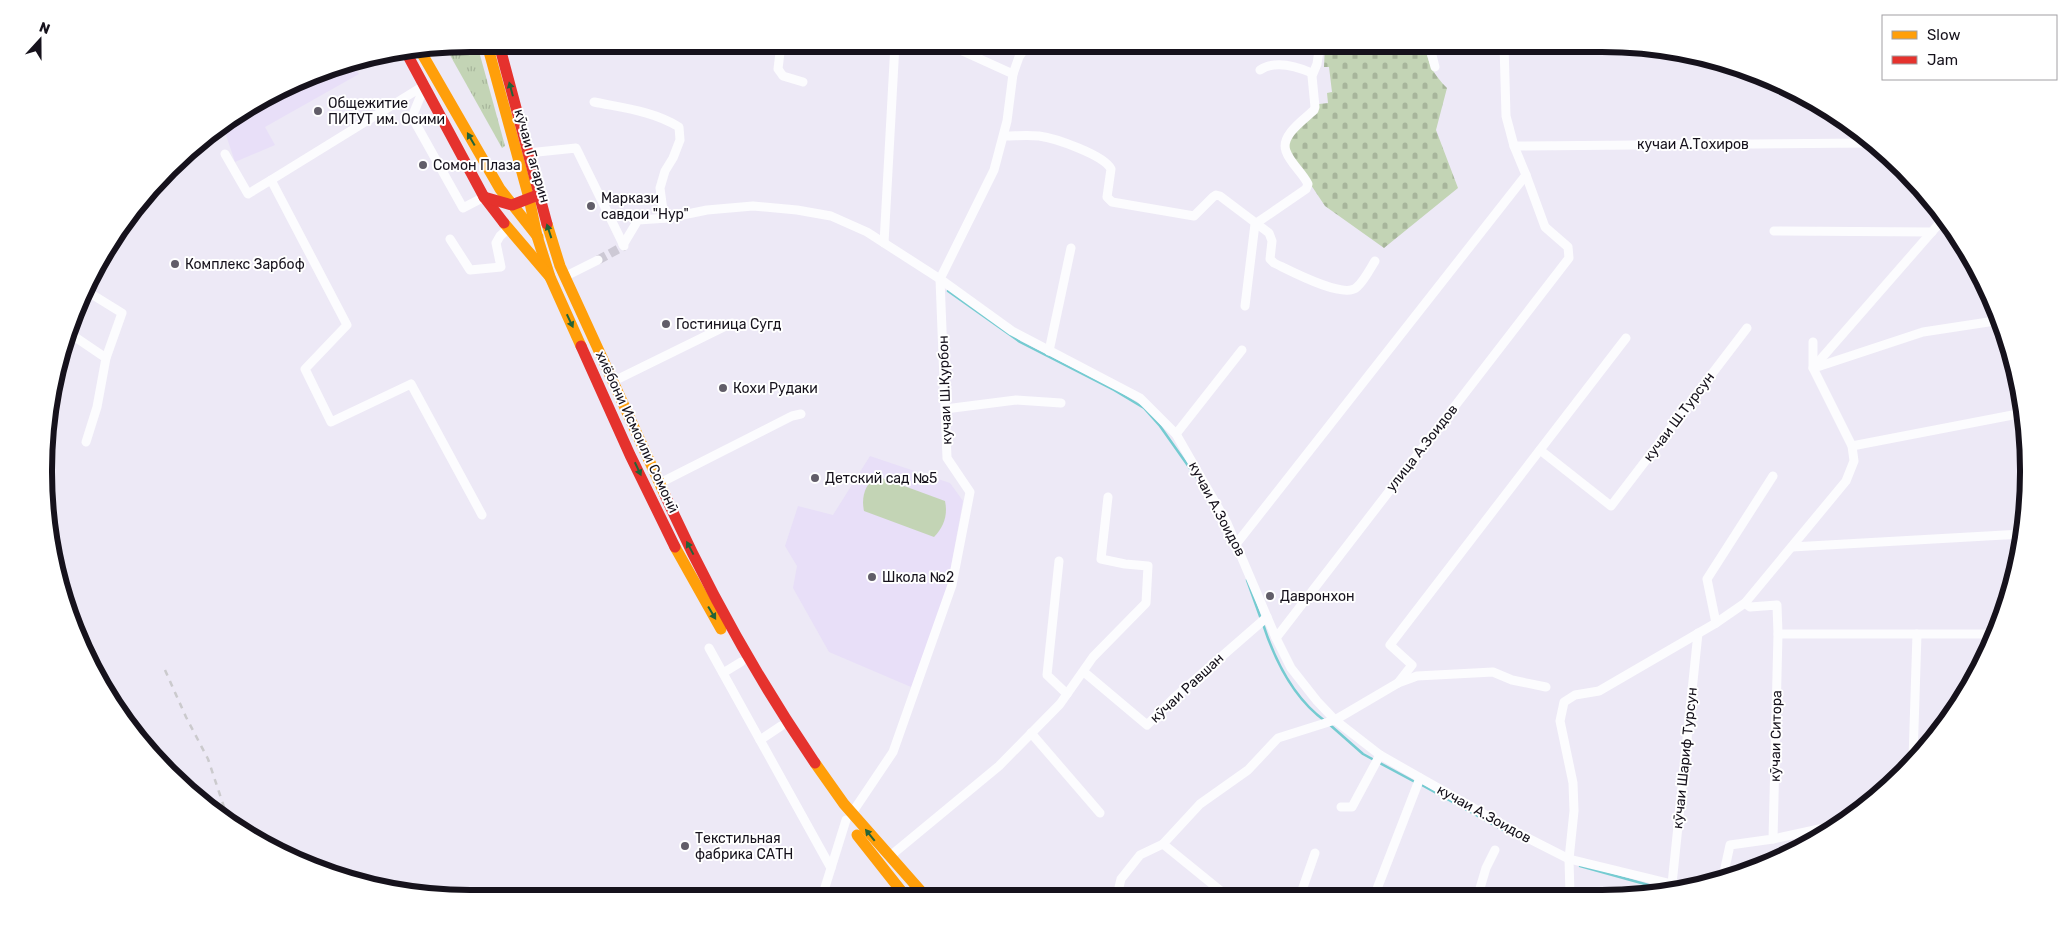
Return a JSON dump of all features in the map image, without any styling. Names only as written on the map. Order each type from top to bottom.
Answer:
[{"type":"main road","name":"кӯчаи Гагарин","points":[[489,52],[525,185],[534,196],[563,271]]},
{"type":"main road","name":"кӯчаи Гагарин","points":[[501,52],[528,153],[537,236],[550,277]]},
{"type":"main road","name":"хиёбони Исмоили Сомонӣ","points":[[423,55],[500,189],[563,271],[683,536],[747,656],[779,710],[849,817]]},
{"type":"main road","name":"хиёбони Исмоили Сомонӣ","points":[[409,57],[484,197],[508,229],[550,277],[665,528],[700,595],[782,726],[849,817]]},
{"type":"main road","points":[[509,200],[522,195],[525,185]]},
{"type":"main road","points":[[484,197],[509,200],[534,196]]},
{"type":"main road","points":[[849,817],[889,856],[920,890]]},
{"type":"main road","points":[[849,817],[901,890]]},
{"type":"street","points":[[780,52],[778,69],[783,76],[803,82]]},
{"type":"street","points":[[884,243],[896,52]]},
{"type":"street","points":[[964,52],[1012,74]]},
{"type":"street","name":"кучаи Ш.Қурбон","points":[[824,890],[849,817],[892,752],[952,585],[970,492],[947,458],[940,279],[994,170],[1004,136],[1012,74],[1022,52]]},
{"type":"street","points":[[1245,306],[1256,224],[1306,189],[1308,184],[1285,150],[1285,143],[1287,137],[1314,110],[1312,73],[1318,64],[1319,52]]},
{"type":"street","points":[[1431,52],[1435,67]]},
{"type":"street","points":[[1237,543],[1526,175],[1514,146],[1506,116],[1504,52]]},
{"type":"street","points":[[1260,70],[1268,64],[1300,68],[1312,73]]},
{"type":"street","points":[[225,154],[248,194],[425,85]]},
{"type":"street","points":[[425,85],[412,117],[463,208],[484,197]]},
{"type":"street","points":[[594,102],[643,112],[667,120],[679,127],[680,140],[673,158],[665,171],[660,188],[664,218]]},
{"type":"street","points":[[1004,136],[1040,136],[1055,140],[1103,160],[1111,170],[1107,197],[1112,202],[1194,216],[1216,195],[1269,233],[1271,237],[1269,253],[1270,259],[1274,263],[1327,286],[1345,292],[1357,288],[1375,261]]},
{"type":"street","name":"кучаи А.Тохиров","points":[[1514,146],[1861,143]]},
{"type":"street","name":"кучаи А.Зоидов","points":[[528,153],[576,148],[624,246],[638,220],[664,218],[707,210],[753,206],[797,210],[831,216],[867,232],[940,279],[1012,331],[1140,398],[1176,434],[1237,543],[1263,620],[1276,638],[1291,668],[1317,701],[1329,722],[1418,781],[1569,862],[1670,883]]},
{"type":"street","name":"улица А.Зоидов","points":[[1276,638],[1569,258],[1568,247],[1544,228],[1526,175]]},
{"type":"street","points":[[271,180],[347,325],[305,369],[331,422],[411,384],[482,515]]},
{"type":"street","points":[[1813,368],[1939,224]]},
{"type":"street","points":[[450,239],[470,270],[501,267],[496,242],[508,229]]},
{"type":"street","points":[[1774,230],[1932,232]]},
{"type":"street","points":[[1049,351],[1071,248]]},
{"type":"street","points":[[563,271],[598,260]]},
{"type":"street","points":[[86,442],[97,407],[106,358],[122,313],[92,294]]},
{"type":"street","points":[[1813,368],[1923,332],[1991,319]]},
{"type":"street","points":[[614,381],[732,323]]},
{"type":"street","name":"кучаи Ш.Турсун","points":[[1540,450],[1611,506],[1746,328]]},
{"type":"street","points":[[75,337],[106,358]]},
{"type":"street","points":[[1398,683],[1412,665],[1390,646],[1626,338]]},
{"type":"street","points":[[1570,890],[1569,862],[1574,811],[1573,782],[1560,721],[1564,702],[1575,695],[1599,691],[1716,623],[1744,603],[1846,481],[1854,461],[1852,446],[1813,368],[1813,342]]},
{"type":"street","points":[[1176,434],[1242,350]]},
{"type":"street","points":[[945,409],[1016,400],[1061,403]]},
{"type":"street","points":[[658,484],[792,416],[801,414]]},
{"type":"street","points":[[1852,446],[2016,414]]},
{"type":"street","points":[[1716,623],[1707,579],[1773,476]]},
{"type":"street","points":[[889,856],[999,766],[1067,694],[1093,657],[1146,603],[1148,566],[1101,559],[1108,497]]},
{"type":"street","points":[[1792,547],[2014,534]]},
{"type":"street","points":[[1059,561],[1048,675],[1067,694]]},
{"type":"street","name":"кӯчаи Ситора","points":[[1744,603],[1750,607],[1777,605],[1773,839]]},
{"type":"street","name":"кӯчаи Равшан","points":[[1084,672],[1147,725],[1174,698],[1263,620]]},
{"type":"street","name":"кӯчаи Шариф Турсун","points":[[1672,883],[1698,633]]},
{"type":"street","points":[[1778,634],[1987,634]]},
{"type":"street","points":[[1912,751],[1917,634]]},
{"type":"street","points":[[709,648],[831,868]]},
{"type":"street","points":[[723,673],[741,662]]},
{"type":"street","points":[[1118,890],[1121,879],[1140,855],[1163,844],[1200,804],[1248,770],[1278,738],[1329,722],[1398,683],[1417,676],[1494,672],[1512,680],[1546,687]]},
{"type":"street","points":[[760,740],[782,726]]},
{"type":"street","points":[[1032,733],[1100,813]]},
{"type":"street","points":[[1341,807],[1352,807],[1380,756]]},
{"type":"street","points":[[1377,890],[1418,781]]},
{"type":"street","points":[[1724,870],[1730,845],[1773,839],[1816,830]]},
{"type":"street","points":[[1163,844],[1220,890]]},
{"type":"street","points":[[1479,890],[1486,868],[1495,850]]},
{"type":"street","points":[[1302,890],[1315,853]]},
{"type":"shaded area","points":[[355,69],[359,74],[265,127],[275,145],[235,162],[225,132],[238,123],[311,84]]},
{"type":"shaded area","name":"Школа №2","points":[[870,456],[950,483],[963,501],[946,593],[911,687],[829,652],[793,588],[797,566],[785,546],[798,506],[833,515]]},
{"type":"green space","points":[[479,52],[505,146],[502,148],[449,53]]},
{"type":"green space","points":[[1325,52],[1426,52],[1432,68],[1447,88],[1436,130],[1458,188],[1384,248],[1325,206],[1287,149],[1287,139],[1319,104],[1328,103],[1327,93],[1332,92],[1329,67],[1324,67]]},
{"type":"green space","points":[[877,476],[945,501],[946,511],[944,520],[934,537],[864,511],[865,491],[869,483]]},
{"type":"waterway","points":[[948,291],[1020,342],[1114,390],[1144,408],[1160,426],[1196,477]]},
{"type":"waterway","points":[[1247,580],[1261,619]]},
{"type":"waterway","points":[[1263,624],[1273,652],[1286,678],[1294,690],[1325,721]]},
{"type":"waterway","points":[[1329,724],[1363,754],[1415,782]]},
{"type":"waterway","points":[[1420,784],[1512,835]]},
{"type":"waterway","points":[[1580,866],[1653,886]]},
{"type":"tunnel","points":[[598,260],[624,246]]},
{"type":"railway","points":[[165,670],[186,717],[208,759],[225,809]]},
{"type":"traffic: slow","points":[[489,52],[529,198],[537,236],[550,277],[581,346]]},
{"type":"traffic: slow","points":[[423,55],[500,189],[538,237]]},
{"type":"traffic: slow","points":[[504,223],[550,277]]},
{"type":"traffic: slow","points":[[547,224],[560,266],[665,495]]},
{"type":"traffic: slow","points":[[675,547],[721,629]]},
{"type":"traffic: slow","points":[[815,763],[844,804],[920,890]]},
{"type":"traffic: slow","points":[[857,835],[900,890]]},
{"type":"traffic: jam","points":[[501,52],[547,224]]},
{"type":"traffic: jam","points":[[409,57],[484,197],[504,223]]},
{"type":"traffic: jam","points":[[484,197],[512,205],[538,195]]},
{"type":"traffic: jam","points":[[581,346],[630,455],[675,547]]},
{"type":"traffic: jam","points":[[665,495],[698,564],[734,632],[773,698],[815,763]]},
{"type":"place","name":"Общежитие ПИТУТ им. Осими","points":[[318,111]]},
{"type":"place","name":"Сомон Плаза","points":[[423,165]]},
{"type":"place","name":"Маркази савдои \"Нур\"","points":[[591,206]]},
{"type":"place","name":"Комплекс Зарбоф","points":[[175,264]]},
{"type":"place","name":"Гостиница Сугд","points":[[666,324]]},
{"type":"place","name":"Кохи Рудаки","points":[[723,388]]},
{"type":"place","name":"Детский сад №5","points":[[815,478]]},
{"type":"place","name":"Школа №2","points":[[872,577]]},
{"type":"place","name":"Давронхон","points":[[1270,596]]},
{"type":"place","name":"Текстильная фабрика САТН","points":[[685,846]]}]
